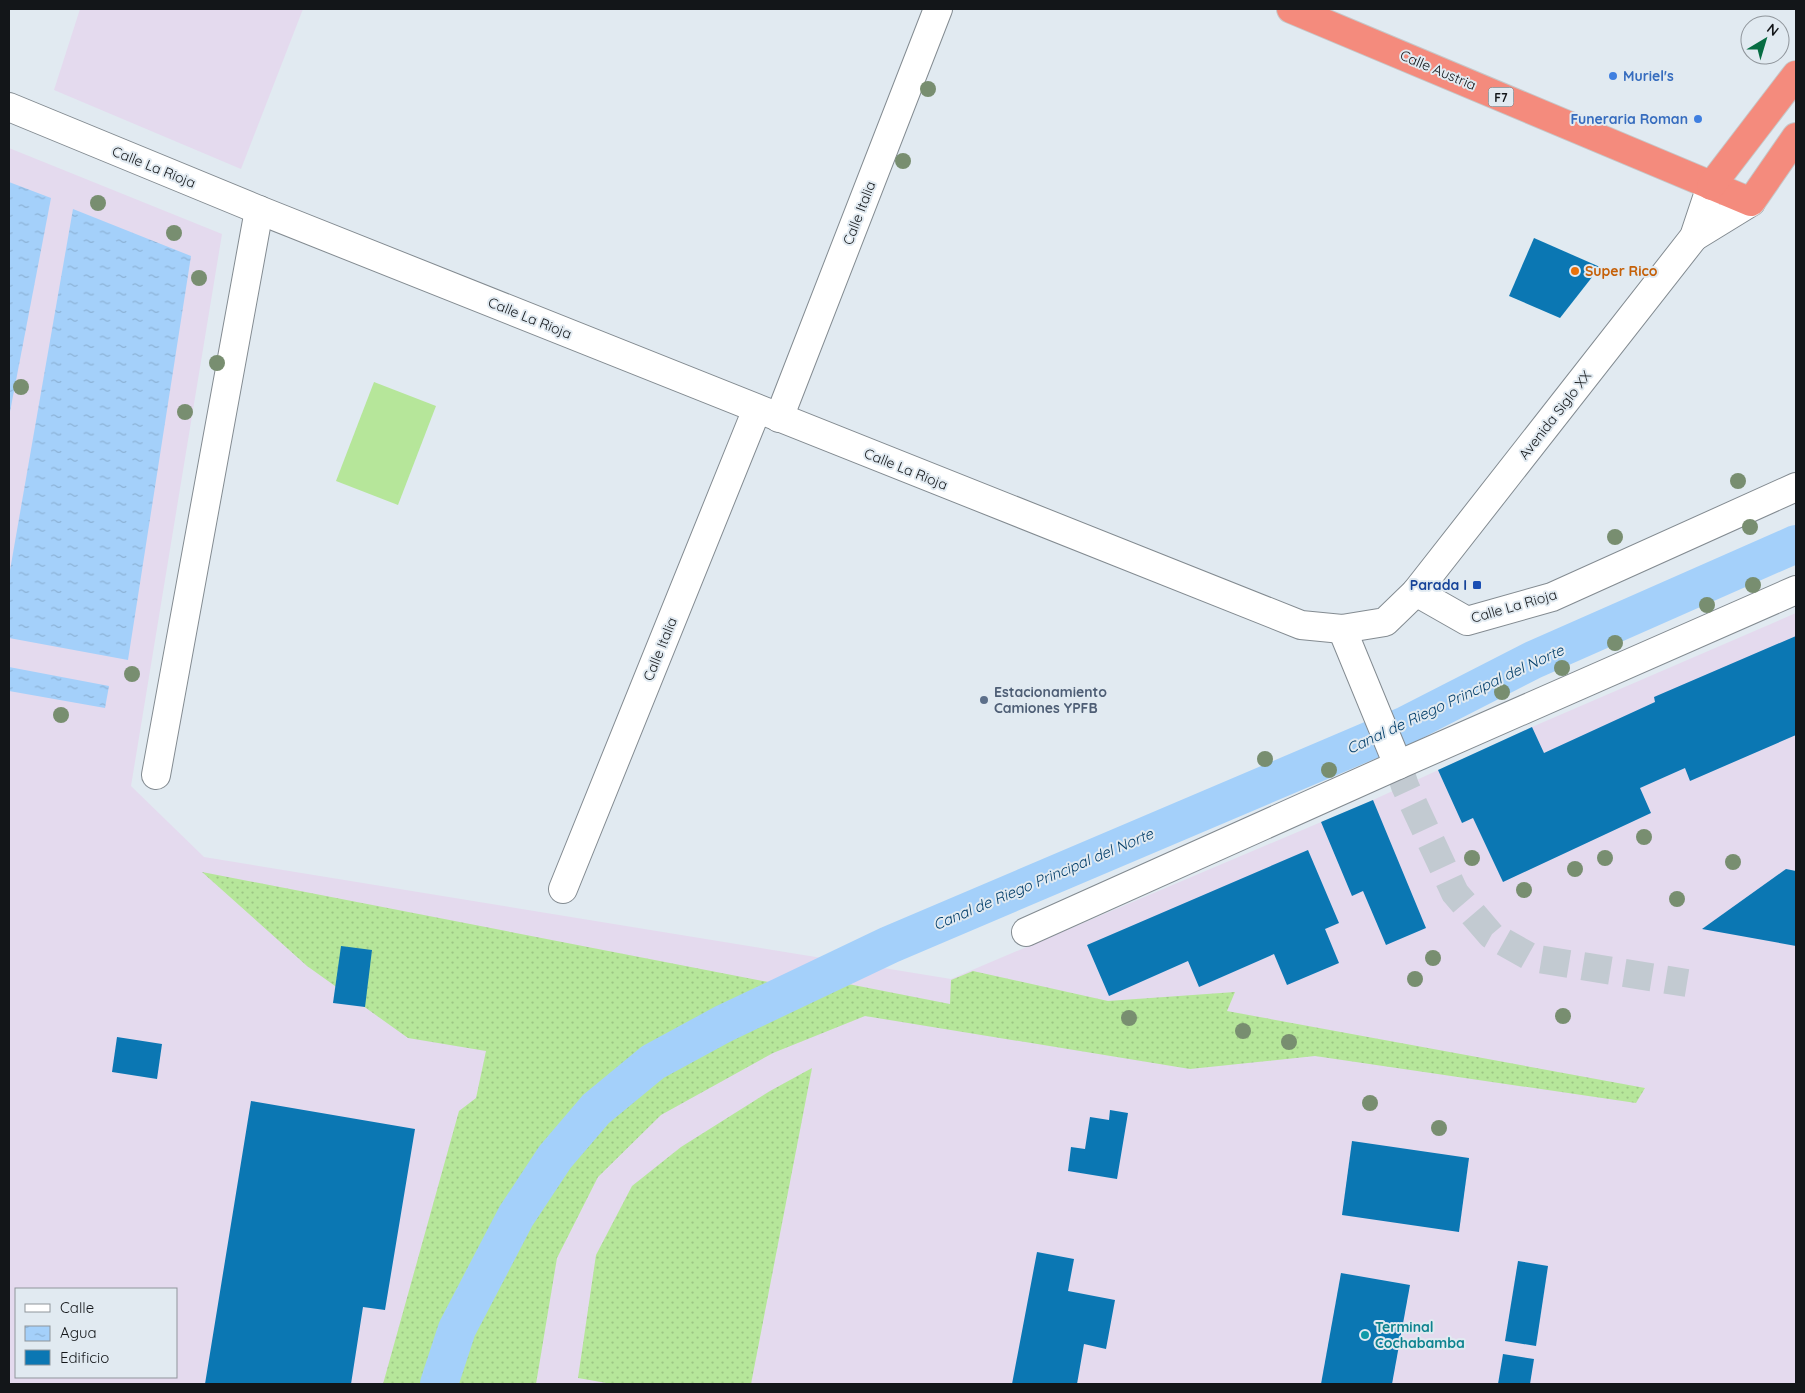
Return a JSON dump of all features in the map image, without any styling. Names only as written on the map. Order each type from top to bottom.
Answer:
[{"type":"highway","name":"Calle Austria","points":[[1292,9],[1750,202]]},
{"type":"highway","name":"Avenida Siglo XX","points":[[1711,186],[1796,75]]},
{"type":"highway","name":"Avenida Siglo XX","points":[[1750,202],[1796,137]]},
{"type":"street","name":"Calle Italia","points":[[563,888],[768,414],[938,9]]},
{"type":"street","name":"Calle La Rioja","points":[[9,107],[259,210],[1301,625],[1342,629],[1385,622],[1416,592],[1467,621],[1552,597],[1796,487]]},
{"type":"street","name":"Avenida Siglo XX","points":[[1416,592],[1694,237],[1711,186]]},
{"type":"street","name":"Avenida Siglo XX","points":[[1694,237],[1750,202]]},
{"type":"street","points":[[156,775],[259,210]]},
{"type":"street","points":[[1026,932],[1394,756],[1796,590]]},
{"type":"street","points":[[1342,629],[1394,756]]},
{"type":"shaded area","points":[[80,9],[303,9],[241,169],[54,90]]},
{"type":"shaded area","points":[[9,148],[222,234],[131,786],[204,857],[951,979],[1373,800],[1532,727],[1796,613],[1796,1384],[9,1384]]},
{"type":"green space","points":[[374,382],[436,406],[398,505],[336,481]]},
{"type":"green space","points":[[202,872],[820,992],[838,982],[950,1004],[951,980],[973,971],[1108,1001],[1235,992],[1227,1011],[1645,1088],[1636,1103],[1315,1056],[1190,1069],[865,1016],[773,1053],[661,1115],[598,1177],[557,1258],[536,1384],[383,1384],[459,1111],[476,1098],[486,1051],[408,1038],[307,966]]},
{"type":"green space","points":[[812,1068],[751,1384],[612,1384],[578,1378],[596,1255],[632,1186],[681,1147],[770,1091]]},
{"type":"water","points":[[9,182],[51,198],[9,417]]},
{"type":"water","points":[[73,209],[191,256],[128,660],[9,638],[9,576]]},
{"type":"water","points":[[9,667],[109,686],[105,708],[9,691]]},
{"type":"building","points":[[1534,238],[1600,267],[1560,318],[1509,296]]},
{"type":"building","points":[[1796,636],[1796,735],[1690,781],[1685,768],[1640,788],[1651,813],[1503,882],[1473,818],[1462,823],[1438,770],[1532,727],[1544,753],[1655,702],[1654,697]]},
{"type":"building","points":[[1373,800],[1426,928],[1386,945],[1363,891],[1352,896],[1321,822]]},
{"type":"building","points":[[1308,850],[1339,923],[1325,929],[1339,963],[1287,985],[1274,954],[1199,987],[1188,961],[1109,996],[1087,945]]},
{"type":"building","points":[[1786,869],[1796,871],[1796,946],[1702,929]]},
{"type":"building","points":[[341,946],[372,950],[365,1007],[333,1003]]},
{"type":"building","points":[[117,1037],[162,1044],[157,1079],[112,1072]]},
{"type":"building","points":[[251,1101],[415,1129],[385,1310],[363,1307],[351,1384],[205,1384]]},
{"type":"building","points":[[1110,1110],[1128,1113],[1117,1179],[1068,1171],[1071,1147],[1085,1149],[1090,1117],[1109,1120]]},
{"type":"building","points":[[1352,1141],[1469,1158],[1459,1232],[1342,1215]]},
{"type":"building","points":[[1037,1252],[1074,1259],[1068,1291],[1115,1300],[1106,1349],[1084,1344],[1077,1384],[1012,1384]]},
{"type":"building","points":[[1518,1261],[1548,1266],[1536,1346],[1505,1341]]},
{"type":"building","name":"Terminal Cochabamba","points":[[1341,1273],[1410,1285],[1392,1384],[1321,1384]]},
{"type":"building","points":[[1503,1354],[1534,1359],[1530,1384],[1498,1384]]},
{"type":"waterway","name":"Canal de Riego Principal del Norte","points":[[439,1384],[457,1329],[516,1216],[555,1157],[596,1109],[653,1062],[723,1024],[889,945],[1406,725],[1533,660],[1796,544]]},
{"type":"tunnel","points":[[1398,765],[1405,786],[1455,893],[1491,935],[1532,958],[1687,983]]},
{"type":"place","name":"Muriel's","points":[[1613,76]]},
{"type":"place","name":"Funeraria Roman","points":[[1698,119]]},
{"type":"place","name":"Super Rico","points":[[1575,271]]},
{"type":"place","name":"Parada I","points":[[1477,585]]},
{"type":"place","name":"Estacionamiento Camiones YPFB","points":[[984,700]]},
{"type":"place","name":"Terminal Cochabamba","points":[[1365,1335]]}]
